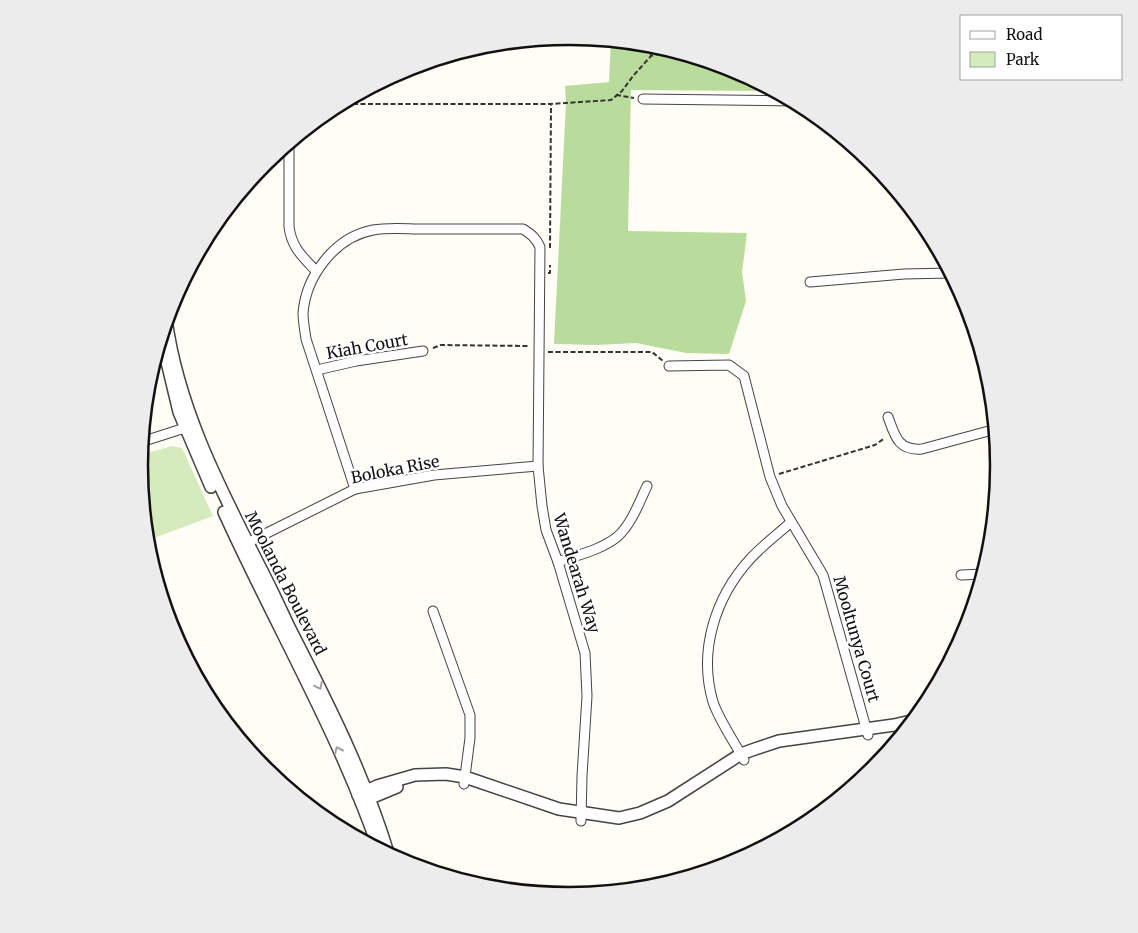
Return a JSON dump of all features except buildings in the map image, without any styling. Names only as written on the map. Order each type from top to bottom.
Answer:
[{"type":"street","points":[[643,100],[780,101]]},
{"type":"street","points":[[288,153],[288,227],[290,239],[296,250],[316,272]]},
{"type":"street","name":"Wandearah Way","points":[[355,489],[306,339],[304,318],[307,295],[316,272],[324,261],[343,244],[372,230],[523,229],[536,239],[540,246],[538,466],[542,506],[546,530],[558,562],[585,654],[587,696],[581,817]]},
{"type":"street","points":[[810,282],[904,274],[943,273]]},
{"type":"street","name":"Moolanda Boulevard","points":[[169,334],[190,427]]},
{"type":"street","name":"Moolanda Boulevard","points":[[164,350],[177,403],[225,498],[244,545],[331,710],[385,846]]},
{"type":"street","name":"Kiah Court","points":[[317,370],[356,361],[423,351]]},
{"type":"street","name":"Mooltunya Court","points":[[669,366],[730,365],[744,376],[770,477],[782,506],[823,574],[868,732]]},
{"type":"street","points":[[888,417],[894,433],[904,447],[912,450],[989,431]]},
{"type":"street","points":[[148,440],[190,427]]},
{"type":"street","name":"Boloka Rise","points":[[244,545],[355,489],[434,475],[538,466]]},
{"type":"street","points":[[558,562],[600,546],[617,537],[628,522],[647,486]]},
{"type":"street","points":[[742,757],[714,703],[706,664],[709,637],[715,618],[731,584],[752,558],[791,522]]},
{"type":"street","points":[[961,574],[976,574]]},
{"type":"street","points":[[433,611],[470,715],[470,738],[465,781]]},
{"type":"street","points":[[868,732],[903,723]]},
{"type":"street","points":[[364,797],[399,780],[425,774],[446,774],[524,805],[613,824],[628,824],[643,820],[673,806],[742,757],[784,746],[898,729]]},
{"type":"street","name":"Moolanda Boulevard","points":[[364,797],[377,842]]},
{"type":"path","points":[[353,104],[551,104],[611,100],[651,56],[657,54]]},
{"type":"path","points":[[616,96],[643,100]]},
{"type":"path","points":[[550,253],[551,104]]},
{"type":"path","points":[[540,273],[550,273],[550,263]]},
{"type":"path","points":[[423,351],[441,345],[652,352],[669,366]]},
{"type":"path","points":[[770,477],[875,445],[894,433]]},
{"type":"green space","points":[[611,48],[678,59],[730,77],[761,91],[631,90],[628,231],[747,233],[742,272],[746,301],[729,354],[686,353],[636,343],[597,345],[554,344],[566,103],[565,86],[609,82]]},
{"type":"green space","points":[[172,446],[182,448],[213,516],[154,538],[148,494],[148,453]]}]
